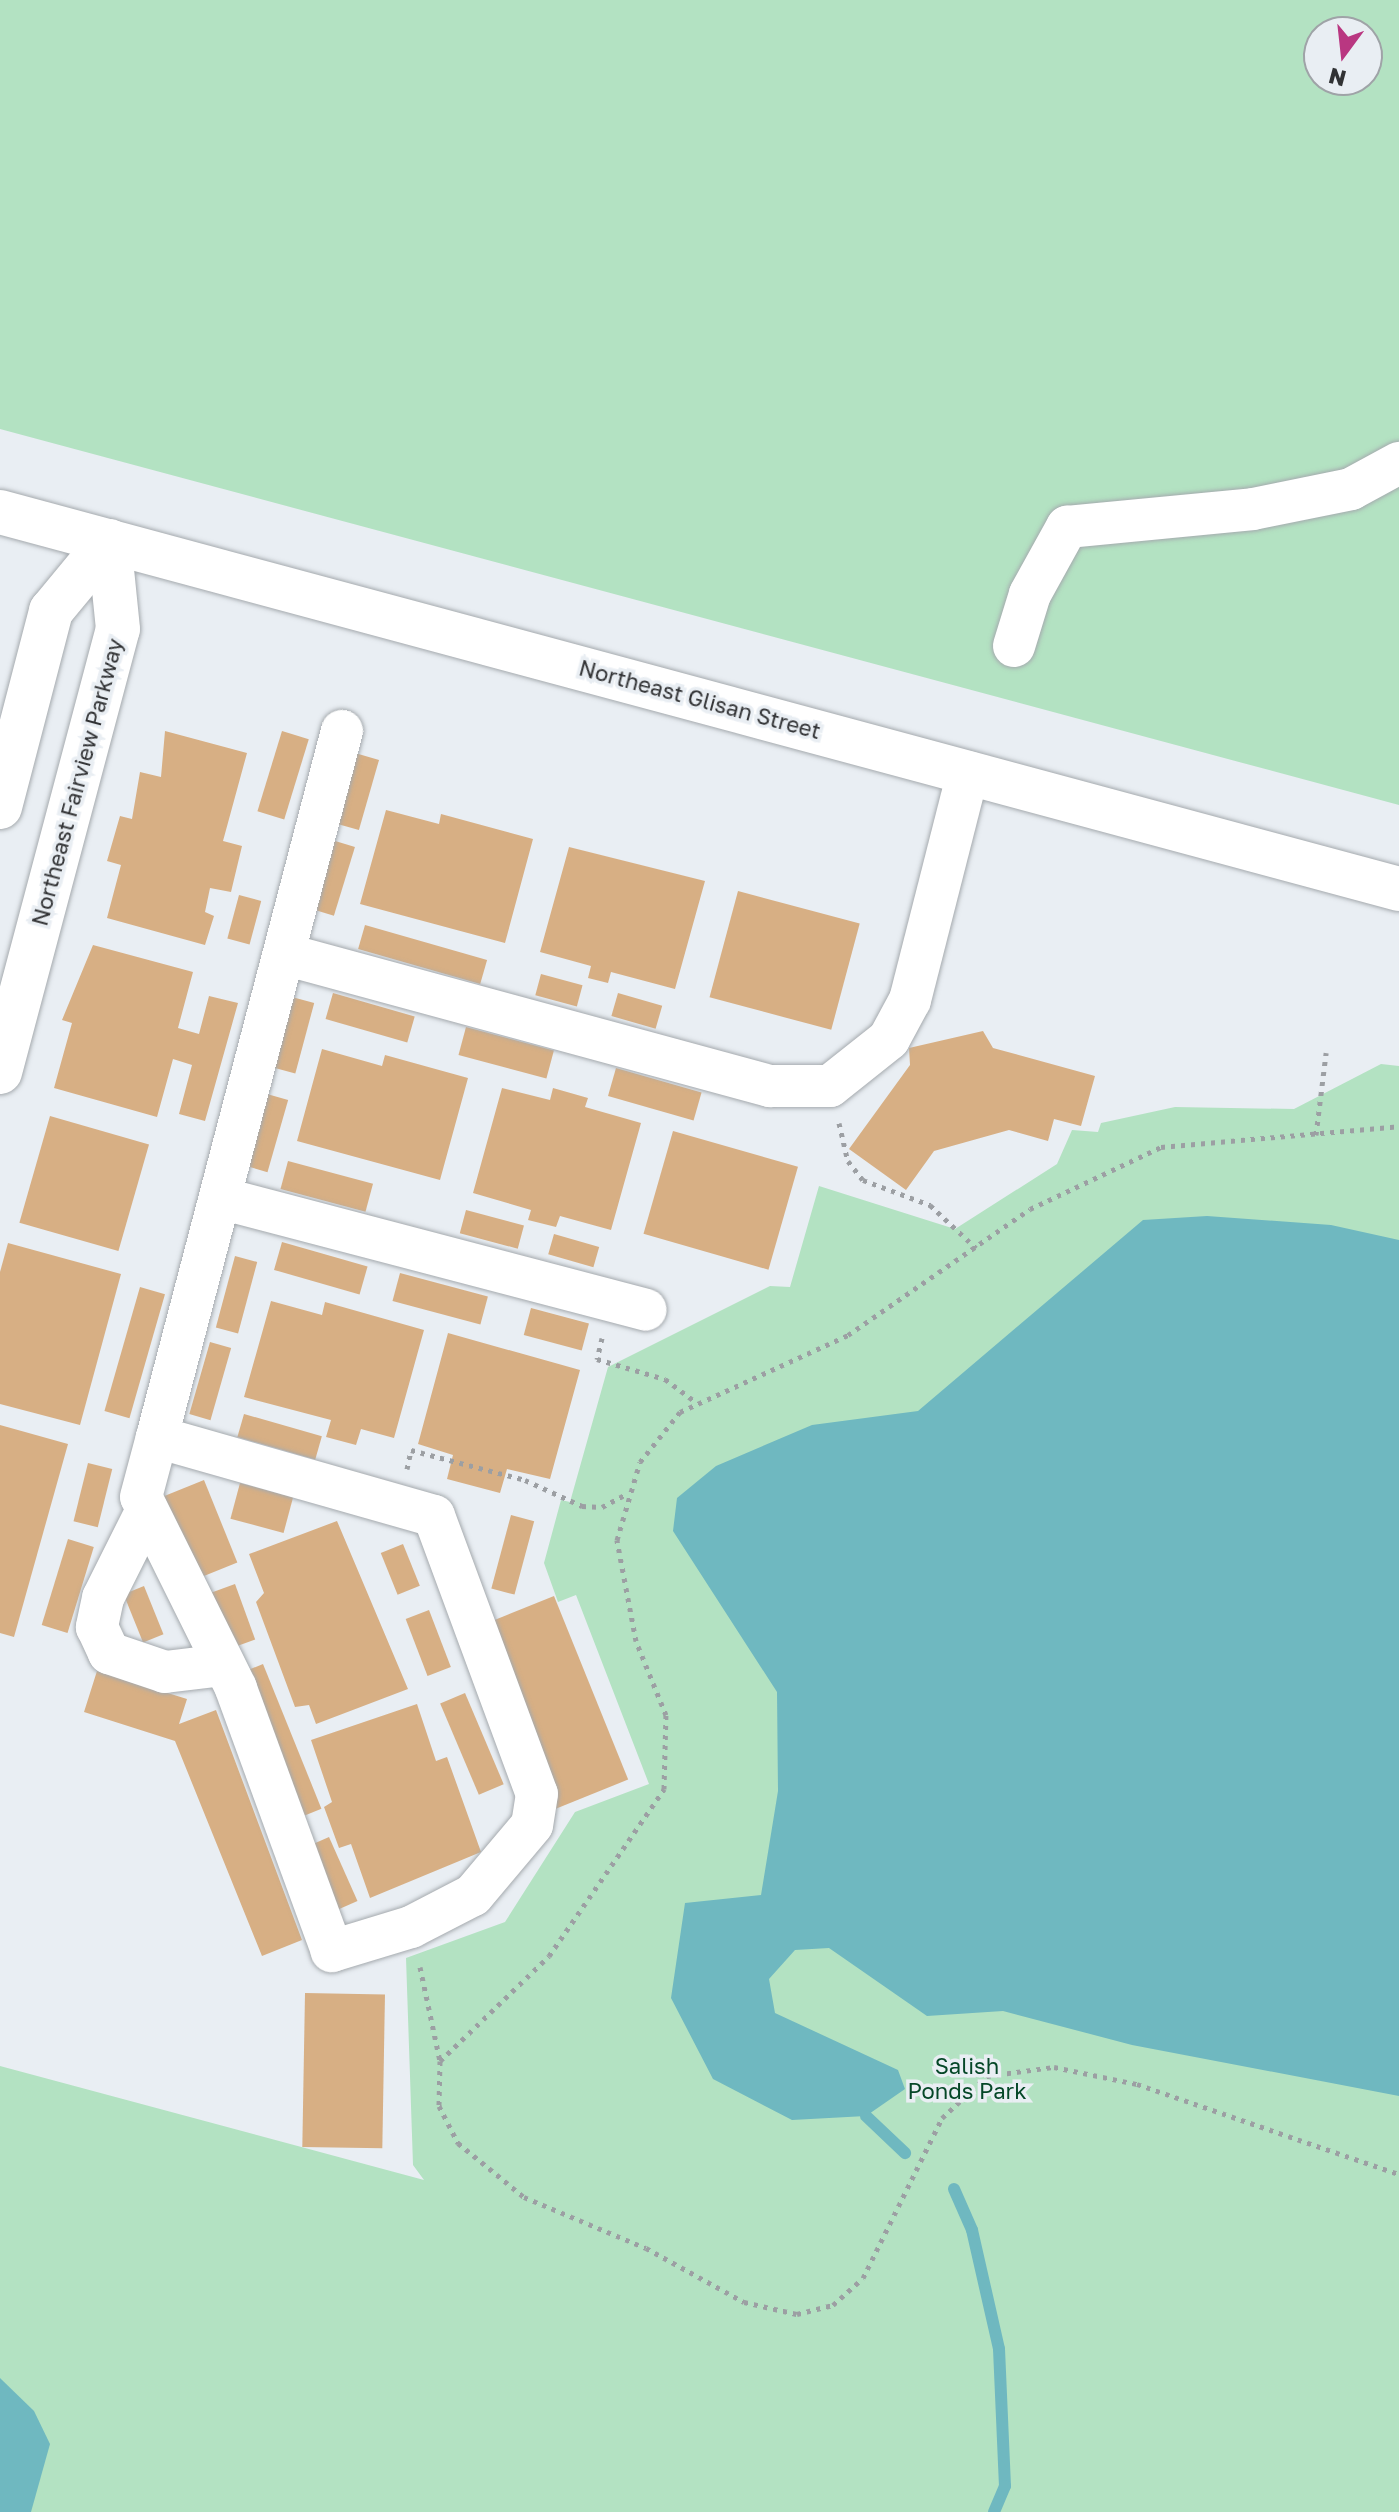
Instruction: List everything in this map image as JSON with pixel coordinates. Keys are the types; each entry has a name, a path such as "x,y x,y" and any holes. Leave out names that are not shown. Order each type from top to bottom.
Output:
{"main road":[{"name":"Northeast Glisan Street","path":"0,512 1399,889"},
{"path":"0,807 51,611 109,541"},
{"name":"Northeast Fairview Parkway","path":"0,1072 118,629 109,541"},
{"path":"0,671 19,736"}],"lane":[{"path":"1014,646 1030,594 1067,527 1253,509 1351,489 1399,463"},
{"path":"157,1437 434,1516 537,1794 532,1825 502,1865 473,1895 411,1927 332,1951 224,1665 141,1497 342,731"},
{"path":"284,954 770,1086 830,1086 889,1039 910,1000 968,772"},
{"path":"220,1198 629,1305"},
{"path":"147,1510 103,1598 97,1627 109,1653 165,1672 224,1665"}],"path":[{"path":"1316,1135 1326,1053"},
{"path":"830,1086 848,1161 863,1180 930,1205 976,1248"},
{"path":"440,2061 549,1956 664,1789 666,1715 636,1641 617,1540 626,1495 640,1462 695,1402 848,1335 1076,1184 1161,1147 1399,1126"},
{"path":"629,1305 597,1359 665,1379 695,1402"},
{"path":"398,1506 411,1450 525,1480 582,1506 602,1507 626,1495"},
{"path":"411,1927 440,2061 439,2106 458,2143 524,2197 646,2248 744,2302 797,2314 833,2305 863,2278 942,2118 987,2076 1054,2067 1137,2084 1399,2174"}],"green space":[{"path":"0,0 1399,0 1399,805 0,429"},
{"name":"Salish Ponds Park","path":"1381,1064 1399,1066 1399,2512 0,2512 0,2066 424,2180 413,2165 406,1958 505,1922 575,1812 649,1784 576,1595 558,1602 544,1563 561,1500 570,1502 608,1367 770,1286 790,1287 819,1186 955,1229 1057,1164 1072,1130 1098,1132 1101,1123 1175,1107 1294,1109"}],"water":[{"path":"1207,1216 1331,1225 1399,1240 1399,2096 1132,2045 1003,2011 927,2016 829,1948 795,1950 769,1979 775,2013 898,2070 905,2089 866,2116 792,2120 713,2079 671,1998 685,1903 761,1895 778,1791 777,1692 673,1531 677,1498 716,1466 812,1425 918,1411 1143,1220"},
{"path":"0,2378 34,2411 50,2444 31,2512 0,2512"}],"building":[{"path":"165,731 247,753 223,841 242,846 231,892 210,888 205,912 214,916 205,945 107,918 121,865 107,861 120,816 132,819 140,772 161,777"},
{"path":"282,731 309,739 284,820 257,811"},
{"path":"355,753 379,760 359,830 335,823"},
{"path":"386,810 439,824 441,814 533,839 505,943 360,904"},
{"path":"332,840 355,847 334,916 311,909"},
{"path":"569,847 705,881 675,989 611,972 608,983 588,978 591,966 540,952"},
{"path":"738,891 860,924 831,1030 710,997"},
{"path":"239,895 261,901 250,944 227,938"},
{"path":"365,925 487,960 480,984 358,949"},
{"path":"93,945 193,972 178,1028 199,1034 209,996 238,1003 205,1121 179,1114 192,1065 173,1059 157,1117 54,1088 72,1023 62,1020"},
{"path":"541,974 583,985 577,1006 535,995"},
{"path":"333,993 415,1016 407,1042 326,1019"},
{"path":"618,993 662,1006 656,1029 611,1016"},
{"path":"292,997 314,1003 295,1073 273,1068"},
{"path":"466,1027 554,1051 546,1079 458,1055"},
{"path":"983,1031 993,1048 1095,1076 1081,1126 1054,1119 1048,1141 1009,1130 934,1151 906,1190 849,1149 910,1065 909,1048"},
{"path":"322,1049 382,1066 385,1055 468,1078 440,1180 297,1141"},
{"path":"616,1068 702,1093 694,1120 608,1096"},
{"path":"502,1088 550,1100 553,1088 588,1098 585,1107 641,1123 611,1230 560,1216 556,1227 528,1220 531,1210 473,1193"},
{"path":"267,1094 288,1100 267,1172 246,1166"},
{"path":"50,1116 149,1144 118,1251 19,1223"},
{"path":"673,1131 798,1167 768,1270 644,1234"},
{"path":"288,1161 373,1184 365,1212 280,1189"},
{"path":"466,1210 524,1226 518,1249 460,1233"},
{"path":"554,1234 599,1247 593,1267 548,1254"},
{"path":"282,1242 368,1267 360,1294 274,1270"},
{"path":"8,1243 121,1274 80,1425 0,1404 0,1272"},
{"path":"235,1256 257,1262 238,1333 216,1327"},
{"path":"400,1273 488,1297 480,1325 392,1301"},
{"path":"140,1287 165,1294 129,1418 104,1411"},
{"path":"271,1301 322,1315 325,1302 424,1330 394,1438 361,1429 356,1445 326,1437 331,1420 244,1397"},
{"path":"531,1308 589,1324 582,1351 524,1335"},
{"path":"448,1333 580,1370 550,1479 507,1469 500,1493 447,1479 453,1455 418,1444"},
{"path":"210,1342 231,1348 210,1420 189,1414"},
{"path":"244,1414 322,1436 315,1459 237,1437"},
{"path":"0,1425 68,1444 14,1637 0,1633"},
{"path":"88,1463 112,1469 98,1527 73,1521"},
{"path":"204,1480 237,1563 195,1580 161,1497"},
{"path":"240,1483 293,1497 284,1533 230,1519"},
{"path":"511,1515 534,1521 515,1595 491,1588"},
{"path":"337,1521 408,1689 316,1724 309,1705 295,1707 256,1602 264,1593 249,1554"},
{"path":"68,1539 94,1547 68,1633 42,1625"},
{"path":"403,1544 420,1586 398,1595 381,1553"},
{"path":"235,1584 255,1639 230,1649 210,1593"},
{"path":"144,1586 163,1634 143,1642 124,1594"},
{"path":"554,1596 628,1780 554,1810 480,1626"},
{"path":"429,1610 451,1667 428,1676 406,1619"},
{"path":"263,1664 321,1809 299,1818 241,1673"},
{"path":"97,1671 187,1699 179,1724 216,1710 302,1940 262,1956 175,1741 84,1712"},
{"path":"465,1693 504,1784 479,1795 440,1704"},
{"path":"417,1704 436,1761 447,1757 481,1852 370,1898 351,1844 339,1848 324,1807 332,1802 311,1740"},
{"path":"329,1837 357,1901 336,1910 308,1846"},
{"path":"305,1993 385,1994 382,2148 302,2147"}],"waterway":[{"path":"866,2116 905,2153"},
{"path":"954,2189 972,2230 999,2349 1005,2486 994,2512"}]}
